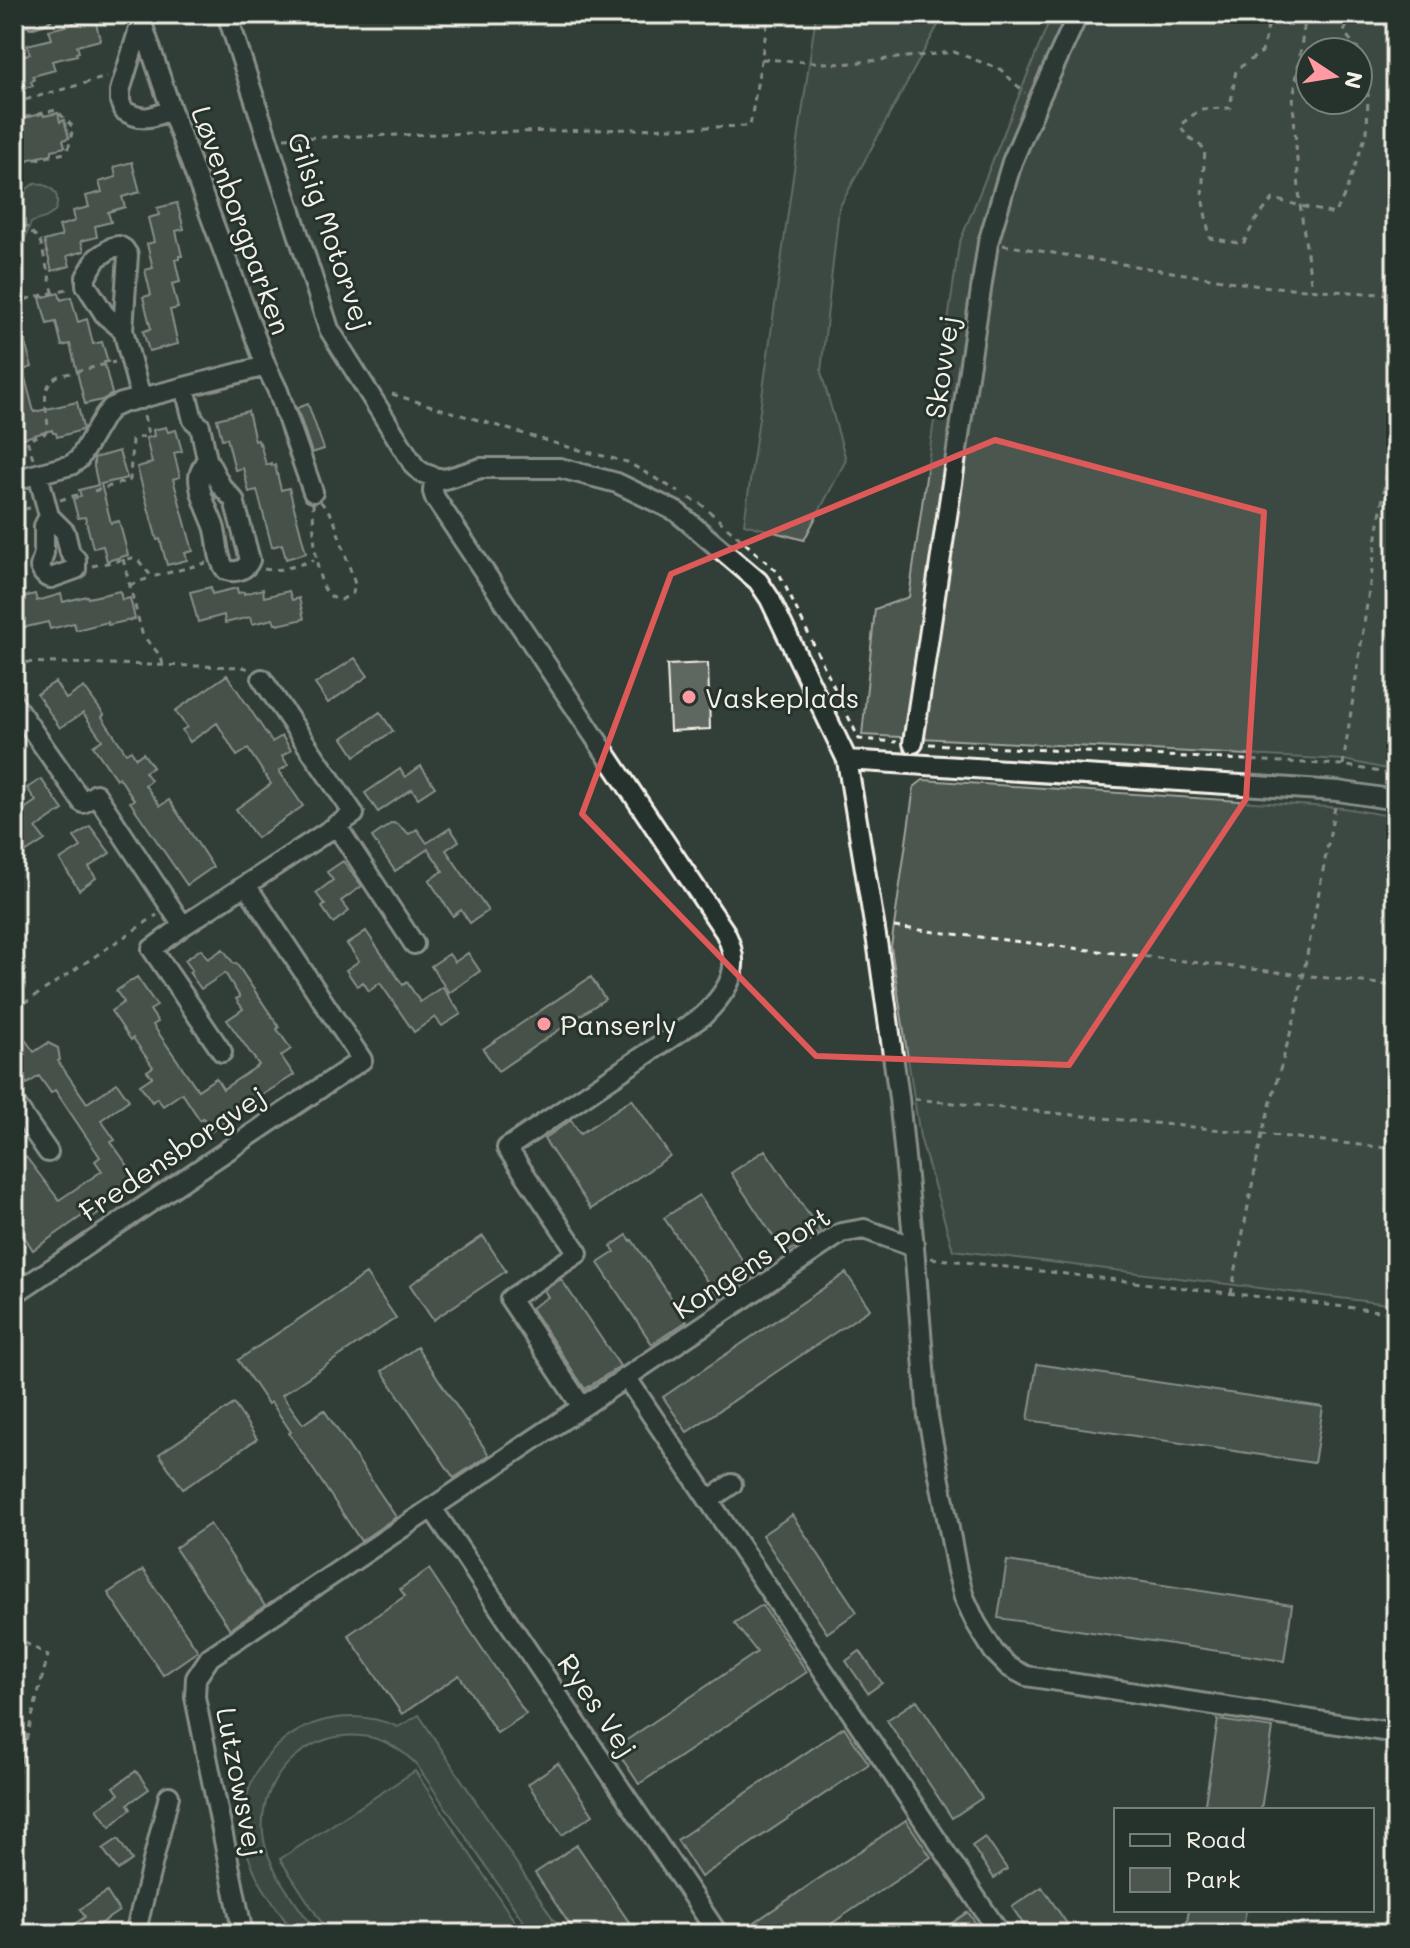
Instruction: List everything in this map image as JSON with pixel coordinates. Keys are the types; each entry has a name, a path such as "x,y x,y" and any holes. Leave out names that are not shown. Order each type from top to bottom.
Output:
{"street":[{"path":"25,14 32,17 42,14"},
{"name":"Gilsig Motorvej","path":"227,14 329,329 407,456 415,467 434,477"},
{"name":"Skovvej","path":"913,743 988,243 1012,162 1078,14"},
{"path":"140,18 120,91 123,110 140,119 171,109"},
{"name":"Løvenborgparken","path":"14,480 71,465 79,459 105,415 122,403 266,366 140,18"},
{"path":"123,330 105,315 86,285 86,277 97,258 119,246 128,255 123,330 141,399"},
{"path":"266,366 278,391 313,492"},
{"path":"185,388 193,420 200,426 207,459 221,486 234,500 249,554 248,565 241,570 226,570 220,560 199,478 207,459"},
{"path":"582,1407 510,1299 578,1253 507,1148 703,1016 719,1000 730,982 734,964 733,948 435,498 434,477 445,479 481,468 560,468 617,483 677,512 758,581 770,599 847,760 899,1098 928,1417 964,1597 994,1652 1009,1667 1026,1676 1396,1733"},
{"path":"38,474 49,516 65,532 70,553 76,559 73,572 51,578 40,567 44,553 43,533 49,516"},
{"path":"222,1052 152,949 354,814 262,679"},
{"path":"14,704 83,803 96,794 183,926"},
{"path":"847,760 1338,791 1396,800"},
{"path":"336,825 414,944"},
{"name":"Fredensborgvej","path":"14,1294 362,1060 246,885"},
{"path":"14,1103 48,1152"},
{"name":"Kongens Port","path":"432,1508 841,1233 864,1229 914,1247"},
{"path":"626,1377 1000,1934"},
{"path":"709,1500 732,1484"},
{"name":"Lutzowsvej","path":"243,1934 194,1688 196,1678 210,1657 432,1508"},
{"name":"Ryes Vej","path":"432,1508 718,1934"},
{"path":"135,1934 169,1796"}],"path":[{"path":"268,138 750,126 769,14"},
{"path":"1271,14 1262,52 1236,70 1230,108 1201,109 1180,125 1186,135 1205,149 1202,197 1210,238 1243,244 1255,221 1273,199 1334,214 1345,194 1367,132 1368,95 1360,52 1344,32 1351,14"},
{"path":"1306,14 1293,101 1300,204 1312,289"},
{"path":"762,59 842,64 954,52 1000,69 1036,104"},
{"path":"14,103 109,77 123,81"},
{"path":"14,120 56,110 73,127 65,153 14,164"},
{"path":"14,216 39,239 53,292"},
{"path":"988,243 1260,286 1396,295"},
{"path":"14,320 21,304 27,299 86,285"},
{"path":"38,474 27,440 48,430 45,395 51,380 130,359"},
{"path":"365,386 627,462 702,505 779,573 859,739 1343,765 1396,775"},
{"path":"94,491 130,480 132,440 148,435 141,399"},
{"path":"1343,765 1388,463 1396,441"},
{"path":"313,492 333,517 355,584 353,593 341,600 329,595 325,589 315,560 313,492"},
{"path":"76,569 132,558 138,560 152,577"},
{"path":"123,559 142,633 159,653 163,665"},
{"path":"129,585 220,560"},
{"path":"248,565 269,570 315,560"},
{"path":"14,662 243,667 252,670 259,681 262,679"},
{"path":"1231,1294 1262,1134 1296,1013 1338,791"},
{"path":"14,1010 170,906"},
{"path":"882,925 1396,986"},
{"path":"899,1098 1396,1149"},
{"path":"914,1247 926,1257 1396,1313"},
{"path":"14,1637 48,1655 16,1767 14,1787"}],"highlighted area":[{"path":"995,440 1264,512 1246,799 1069,1065 816,1056 582,814 671,574"}],"green space":[{"path":"816,14 944,14 839,208 821,372 846,460 804,540 744,524"},
{"path":"1052,14 1396,14 1396,771 1344,760 862,735 875,609 909,597 959,244"},
{"path":"36,183 54,192 57,206 48,217 31,223 24,241 22,269 14,277 14,227 24,210 24,194"},
{"path":"923,780 1344,808 1396,817 1396,1305 953,1250 920,1137 891,947 914,787"},
{"path":"419,1715 563,1934 532,1934 416,1764 395,1747 369,1737 327,1739 292,1759 279,1774 269,1792 264,1812 265,1846 276,1873 318,1934 295,1934 271,1900 256,1875 244,1836 245,1805 254,1778 269,1755 289,1736 314,1724 341,1718 369,1718 398,1727"},
{"path":"415,1771 523,1934 329,1934 280,1859"}],"building":[{"path":"71,14 94,14 100,40 77,46 77,55 52,61 55,70 33,76 33,86 14,90 14,58 30,54 27,45 52,39 49,30 74,24"},
{"path":"43,113 44,116 58,113 60,122 64,120 69,138 63,140 65,147 52,150 52,154 14,160 14,121"},
{"path":"132,162 140,192 122,197 125,207 108,212 111,222 95,226 97,237 81,241 84,251 67,256 70,266 52,271 44,241 62,236 59,226 75,221 73,211 89,207 86,196 102,192 99,182 116,177 114,167"},
{"path":"177,203 184,229 176,231 182,256 175,260 180,282 172,284 178,308 170,310 178,344 149,351 143,331 151,329 143,297 151,295 145,270 153,268 147,244 154,242 148,218 159,215 157,208"},
{"path":"59,293 61,300 71,297 78,322 87,319 93,344 102,342 112,394 102,400 85,404 70,344 62,346 56,322 47,324 40,298"},
{"path":"18,316 32,367 23,370 34,412 77,402 82,430 57,437 52,430 14,441 14,317"},
{"path":"308,404 324,449 312,453 297,408"},
{"path":"248,411 255,441 260,443 266,465 275,465 281,490 289,488 306,553 286,559 282,544 272,547 257,490 249,492 243,468 235,470 227,438 222,439 217,419"},
{"path":"166,427 168,432 176,430 182,451 174,453 180,477 173,479 193,551 185,553 187,560 167,565 137,467 152,463 146,438 154,436 153,430"},
{"path":"119,451 127,478 101,484 111,523 119,521 128,555 107,561 103,546 93,548 85,517 78,518 73,499 81,496 79,490 98,485 94,458"},
{"path":"211,587 212,594 237,588 238,593 244,594 263,589 264,597 289,591 292,600 299,598 304,619 278,625 273,619 252,624 250,617 225,623 224,615 198,622 190,592"},
{"path":"120,591 122,600 130,598 135,619 76,630 74,623 50,629 48,622 22,628 15,599 35,594 37,601 61,594 63,602"},
{"path":"355,658 368,676 328,703 315,684"},
{"name":"Vaskeplads","path":"708,663 710,729 670,731 667,665"},
{"path":"227,675 272,742 282,736 291,750 282,756 288,765 279,771 303,806 257,838 236,809 271,784 248,749 237,756 217,723 190,742 182,730 187,727 175,711"},
{"path":"55,682 66,699 84,687 126,753 131,750 136,758 143,753 153,767 145,772 151,780 145,785 160,806 169,800 213,867 187,885 130,802 134,800 119,777 116,779 93,746 102,740 83,713 60,728 37,694"},
{"path":"380,712 393,731 355,756 343,738"},
{"path":"421,766 435,787 418,798 412,789 378,812 365,793 400,769 405,777"},
{"path":"41,779 63,810 36,828 45,840 14,860 14,816 36,801 27,788"},
{"path":"392,823 409,834 417,829 427,843 450,828 459,841 446,850 488,911 470,923 461,910 453,916 429,880 443,871 428,849 395,871 372,837"},
{"path":"90,826 110,853 89,867 96,878 79,890 60,860 81,847 74,837"},
{"path":"343,861 362,886 341,901 349,911 333,923 316,893 333,880 327,872"},
{"path":"366,931 403,985 407,982 420,1002 442,987 461,1014 442,1026 435,1017 414,1032 380,983 369,991 363,982 357,986 346,970 359,961 347,944"},
{"path":"201,949 208,959 223,949 236,963 291,1049 281,1056 294,1075 212,1131 203,1118 200,1120 182,1093 163,1106 157,1098 152,1102 140,1085 152,1077 147,1071 153,1067 111,1011 124,1002 116,991 137,977 157,1006 150,1010 158,1022 153,1025 198,1090 216,1078 223,1089 259,1065 227,1020 243,1009 236,999 240,997 225,973 201,989 189,972 192,970 185,960"},
{"path":"468,953 480,971 449,993 431,966 449,954 455,962"},
{"name":"Panserly","path":"591,977 605,999 498,1071 483,1049"},
{"path":"14,1024 34,1052 48,1043 58,1048 58,1061 87,1103 117,1083 129,1100 101,1120 115,1140 111,1142 136,1177 96,1205 101,1212 90,1220 82,1216 33,1250 14,1221 14,1165 26,1157 59,1200 102,1171 95,1161 100,1157 55,1090 51,1093 39,1076 27,1084 14,1064"},
{"path":"632,1099 670,1156 591,1209 544,1139 571,1120 580,1134"},
{"path":"765,1150 820,1231 785,1254 731,1173"},
{"path":"699,1195 753,1276 719,1299 664,1218"},
{"path":"627,1235 687,1321 652,1344 598,1263 615,1252 611,1246"},
{"path":"483,1236 506,1271 433,1320 410,1285"},
{"path":"846,1273 870,1309 687,1432 663,1397"},
{"path":"366,1274 396,1318 282,1395 303,1424 324,1410 396,1517 361,1541 271,1402 268,1404 238,1360"},
{"path":"561,1279 620,1366 585,1389 531,1308 548,1297 544,1290"},
{"path":"417,1347 489,1455 454,1478 382,1371"},
{"path":"1037,1364 1323,1407 1314,1463 1028,1420"},
{"path":"234,1404 257,1439 183,1489 159,1454"},
{"path":"792,1515 857,1612 827,1633 762,1535"},
{"path":"210,1524 265,1606 230,1629 175,1548"},
{"path":"1007,1561 1292,1605 1284,1661 998,1618"},
{"path":"429,1569 526,1714 497,1733 459,1675 402,1714 348,1635 405,1596 400,1589"},
{"path":"143,1570 198,1651 163,1675 108,1593"},
{"path":"762,1605 807,1672 639,1784 615,1748 757,1652 734,1623"},
{"path":"860,1651 882,1683 868,1693 846,1661"},
{"path":"917,1700 982,1798 952,1818 887,1720"},
{"path":"1218,1720 1273,1728 1261,1808 1204,1808"},
{"path":"844,1727 869,1764 701,1877 677,1840"},
{"path":"558,1763 593,1815 562,1835 528,1784"},
{"path":"136,1771 149,1789 128,1804 131,1809 110,1827 97,1809 119,1794 114,1787"},
{"path":"906,1820 931,1857 816,1934 737,1934"},
{"path":"985,1837 1007,1869 994,1878 972,1846"},
{"path":"118,1839 132,1860 118,1870 103,1849"},
{"path":"577,1845 637,1934 576,1934 535,1873"},
{"path":"1042,1887 1074,1934 1030,1934 1012,1907"},
{"path":"107,1892 119,1911 94,1928 98,1934 59,1934 85,1917 80,1909"},
{"path":"968,1912 983,1934 936,1934"},
{"path":"1189,1912 1246,1912 1242,1934 1185,1934"}],"place":[{"name":"Vaskeplads","path":"689,697"},
{"name":"Panserly","path":"544,1024"}]}
